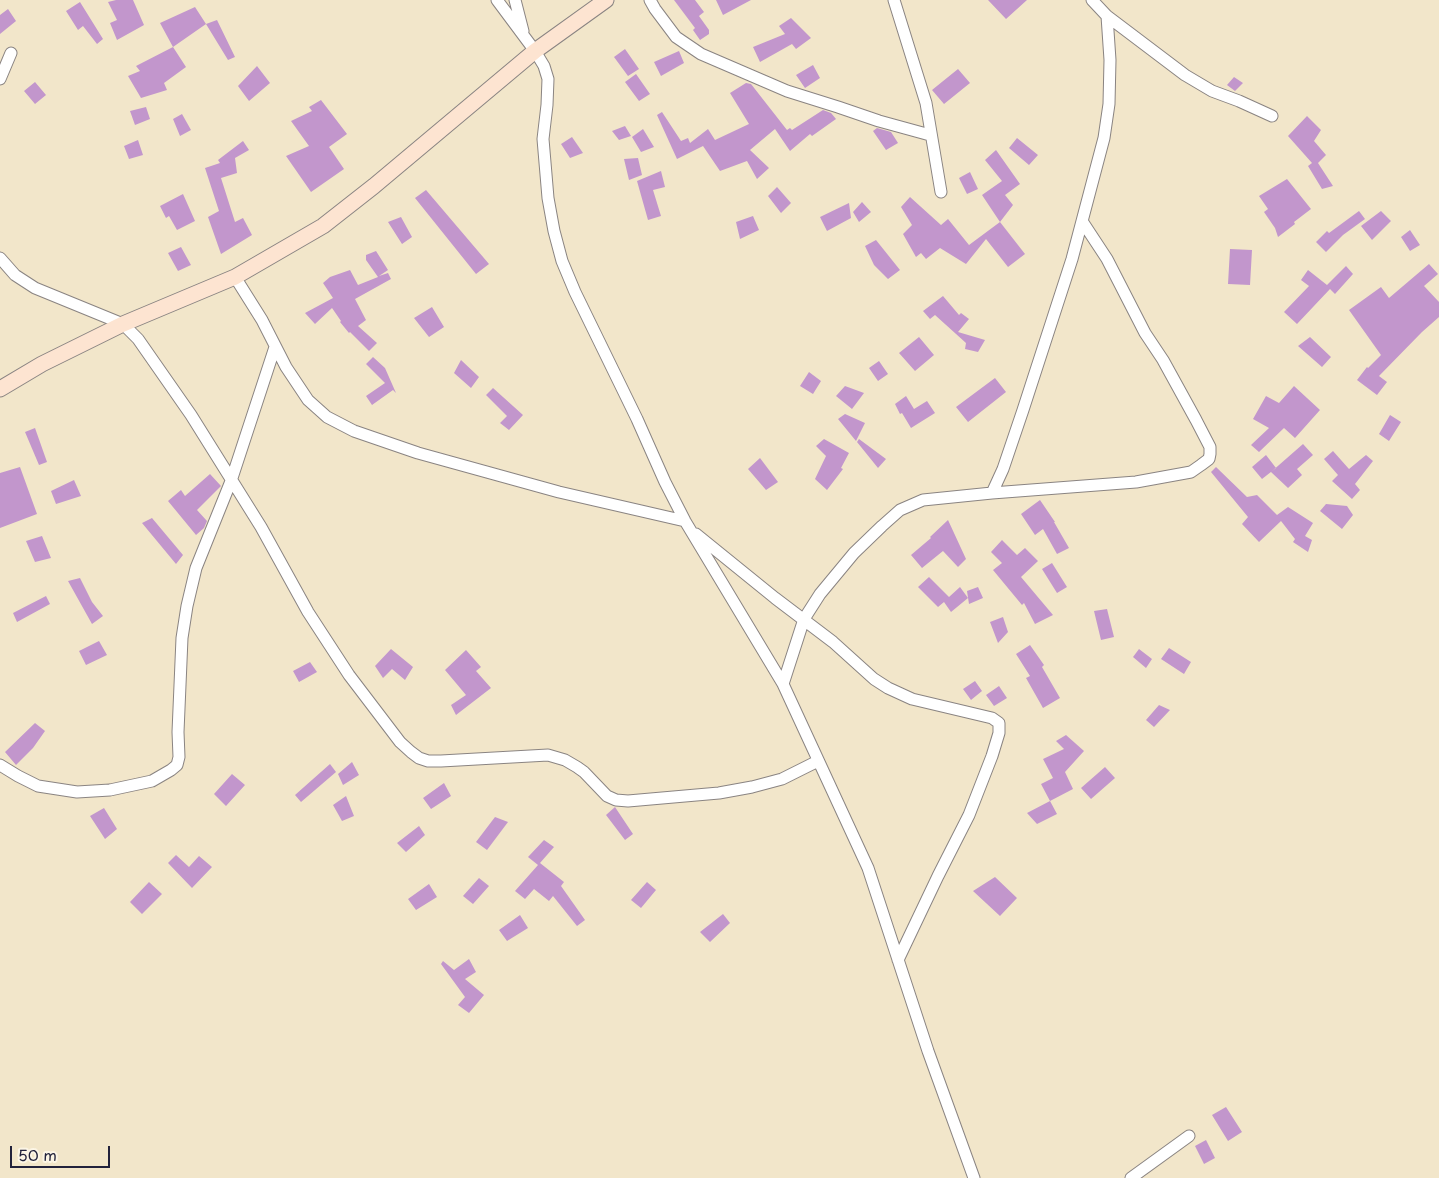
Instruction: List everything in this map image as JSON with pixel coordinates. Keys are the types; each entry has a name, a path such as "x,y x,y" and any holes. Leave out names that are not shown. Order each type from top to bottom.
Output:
{"main road":[{"path":"0,388 42,364 123,324 235,277 323,226 374,186 535,51 606,0"}],"street":[{"path":"497,0 535,51 544,66 548,79 548,105 543,139 548,198 562,261 665,482 688,526 782,684 868,868 928,1051 974,1178"},
{"path":"515,0 524,35"},
{"path":"650,0 676,37 701,54 787,91 879,121 930,135"},
{"path":"894,0 926,103 941,192"},
{"path":"1092,0 1107,16 1185,75 1212,91 1272,116"},
{"path":"992,493 1003,469 1026,402 1072,259 1104,138 1110,104 1107,16"},
{"path":"0,79 11,53"},
{"path":"782,684 804,619 820,594 854,554 900,510 923,500 1136,482 1191,472 1209,459 1210,447 1196,420 1146,333 1107,259 1082,221"},
{"path":"0,258 15,275 35,288 123,324 146,349 191,415 261,527 308,612 349,675 400,742 419,758 428,761 450,761 548,755 577,766 607,796 616,800 628,801 719,793 752,787 782,779 818,761"},
{"path":"235,277 262,320 286,367 308,400 327,417 354,431 418,453 688,526 775,598 833,642 874,679 888,688 912,699 992,718 999,723 999,733 992,756 969,815 898,960"},
{"path":"0,765 38,786 77,792 110,790 152,781 177,765 179,757 178,732 182,638 187,606 196,568 231,481 275,347"},
{"path":"1131,1178 1189,1136"}],"building":[{"path":"133,0 144,25 117,40 110,23 117,20 108,2"},
{"path":"674,0 695,0 704,12 699,16 709,30 709,34 700,40 693,30 695,28"},
{"path":"716,0 751,0 723,15"},
{"path":"988,0 1027,0 1006,19"},
{"path":"80,2 103,39 97,44 83,26 78,30 66,11"},
{"path":"195,7 206,24 173,47 160,23"},
{"path":"8,9 16,21 0,34 0,15"},
{"path":"791,18 811,38 796,49 792,44 760,62 753,47 785,34 779,26"},
{"path":"217,20 235,57 228,60 206,24"},
{"path":"173,47 186,67 164,83 167,90 141,98 128,76 140,71 136,66"},
{"path":"625,49 639,69 628,76 614,57"},
{"path":"679,51 684,63 661,76 654,62"},
{"path":"813,65 820,78 805,88 796,75"},
{"path":"257,66 270,83 249,101 238,86"},
{"path":"958,69 970,83 944,104 932,90"},
{"path":"636,74 650,94 639,101 625,82"},
{"path":"1234,77 1243,83 1235,91 1227,85"},
{"path":"35,82 46,95 35,104 24,91"},
{"path":"746,83 751,84 787,130 790,128 792,130 823,110 831,113 836,119 812,136 810,134 790,151 775,129 750,150 769,168 757,179 747,161 720,171 703,146 677,159 657,115 662,112 681,141 688,138 690,143 708,129 715,140 749,124 730,93"},
{"path":"321,100 347,134 329,147 344,169 311,192 286,156 309,146 291,121 312,111 309,107"},
{"path":"146,107 150,119 135,125 130,111"},
{"path":"182,114 191,130 180,136 173,119"},
{"path":"1307,116 1321,130 1314,141 1326,155 1318,163 1333,186 1322,189 1308,166 1312,163 1288,136"},
{"path":"625,126 631,136 619,140 612,131"},
{"path":"877,128 891,132 898,143 886,150 873,131"},
{"path":"643,129 654,147 641,152 632,137"},
{"path":"572,137 583,153 570,158 561,144"},
{"path":"1017,138 1038,155 1029,165 1009,148"},
{"path":"138,140 143,155 129,159 124,146"},
{"path":"243,141 249,150 235,158 237,173 221,178 235,222 243,218 252,235 221,254 208,217 219,211 205,168 220,163 218,160"},
{"path":"996,150 1020,184 1005,195 1013,205 1000,222 982,195 1002,181 985,160"},
{"path":"638,158 642,175 629,180 624,159"},
{"path":"661,171 665,187 653,190 661,216 648,220 637,181"},
{"path":"970,172 978,189 967,194 959,178"},
{"path":"1287,179 1311,209 1278,237 1275,228 1264,212 1268,209 1259,196"},
{"path":"777,187 791,203 781,213 768,196"},
{"path":"426,190 489,264 476,274 415,198"},
{"path":"183,194 195,221 177,230 169,216 166,218 160,206"},
{"path":"910,197 941,225 948,219 969,245 1000,222 1025,254 1008,267 986,239 966,264 940,248 926,259 921,253 916,257 903,234 912,225 901,207"},
{"path":"862,202 871,212 859,222 853,212"},
{"path":"849,203 851,218 827,231 820,217"},
{"path":"1359,211 1365,219 1343,235 1326,252 1316,242 1327,231 1329,233"},
{"path":"1381,211 1391,221 1372,240 1361,226"},
{"path":"753,216 759,230 740,239 736,222"},
{"path":"401,217 412,237 402,244 388,222"},
{"path":"1410,230 1420,245 1410,251 1401,237"},
{"path":"876,240 900,270 888,279 874,265 865,246"},
{"path":"181,247 191,265 178,271 168,253"},
{"path":"1230,249 1252,250 1250,285 1228,284"},
{"path":"376,251 388,270 379,276 388,273 391,279 355,299 366,320 358,326 377,343 369,351 349,333 332,308 315,324 305,313 333,298 323,283 330,277 350,270 358,285 378,277 366,260 366,255"},
{"path":"1429,264 1438,274 1424,286 1439,302 1439,317 1379,376 1387,382 1377,395 1357,380 1367,367 1381,355 1349,310 1381,287 1389,298"},
{"path":"1346,266 1353,274 1335,294 1330,289 1297,324 1284,312 1309,286 1301,280 1308,270 1327,285"},
{"path":"943,296 959,315 961,313 969,319 958,332 985,340 978,352 965,349 966,343 935,315 930,319 923,311"},
{"path":"432,307 444,327 429,337 414,318"},
{"path":"919,337 934,355 915,371 899,353"},
{"path":"1310,337 1331,357 1322,367 1298,346"},
{"path":"373,357 385,368 396,393 393,390 372,405 366,396 385,383 366,364"},
{"path":"461,360 479,377 471,388 454,373"},
{"path":"879,361 888,374 878,381 869,368"},
{"path":"809,372 821,381 813,394 800,386"},
{"path":"995,378 1006,392 968,422 956,407"},
{"path":"845,386 864,393 852,409 836,396"},
{"path":"1294,386 1320,410 1295,438 1284,428 1259,452 1251,445 1269,428 1253,419 1266,396 1279,403"},
{"path":"493,388 523,415 509,430 500,423 507,416 486,395"},
{"path":"906,396 914,409 927,401 935,413 911,428 895,404"},
{"path":"845,414 865,423 856,441 838,419"},
{"path":"1390,415 1401,422 1389,441 1379,434"},
{"path":"35,428 47,462 39,465 25,432"},
{"path":"824,439 849,453 841,468 843,469 827,490 815,479 826,456 816,446"},
{"path":"859,439 886,459 878,468 857,442"},
{"path":"1303,444 1313,455 1297,469 1302,475 1288,488 1271,472"},
{"path":"1333,451 1349,469 1366,455 1373,461 1355,484 1360,490 1352,499 1332,481 1338,475 1324,459"},
{"path":"1266,455 1276,468 1262,479 1252,467"},
{"path":"760,458 778,482 766,490 748,469"},
{"path":"20,467 37,514 0,528 0,473"},
{"path":"1216,467 1247,497 1257,495 1277,515 1288,507 1313,523 1305,536 1312,540 1308,552 1293,542 1295,539 1281,521 1259,542 1242,524 1248,517 1211,472"},
{"path":"210,474 221,486 197,510 207,521 204,528 196,535 168,501 181,490 185,496"},
{"path":"74,480 81,496 56,504 51,491"},
{"path":"1040,500 1069,548 1057,554 1043,529 1035,535 1021,514"},
{"path":"1326,504 1347,506 1353,515 1342,529 1320,511"},
{"path":"152,518 183,555 176,564 142,523"},
{"path":"948,520 966,559 958,567 943,551 922,568 911,555"},
{"path":"42,536 51,558 35,562 26,541"},
{"path":"1002,540 1017,555 1025,548 1038,561 1021,577 1053,615 1035,624 1024,603 1022,605 993,570 1002,563 991,552"},
{"path":"1052,563 1067,587 1057,593 1042,569"},
{"path":"929,577 949,597 960,587 968,598 951,612 944,602 938,607 918,587"},
{"path":"80,578 92,602 103,616 92,624 68,581"},
{"path":"978,587 983,598 969,604 967,591"},
{"path":"46,596 50,604 17,622 13,613"},
{"path":"1107,609 1114,637 1101,640 1094,611"},
{"path":"1003,617 1008,632 998,643 990,622"},
{"path":"99,641 107,655 86,665 79,651"},
{"path":"1030,645 1044,665 1042,667 1060,698 1043,708 1026,678 1030,676 1016,654"},
{"path":"1169,648 1191,662 1184,674 1161,659"},
{"path":"391,649 413,667 405,680 392,669 383,678 375,666"},
{"path":"1139,649 1152,659 1146,668 1133,657"},
{"path":"466,650 481,667 476,671 491,688 456,715 451,705 466,695 445,670"},
{"path":"310,662 317,672 299,682 293,671"},
{"path":"975,681 982,691 971,700 963,689"},
{"path":"999,686 1007,698 994,706 986,695"},
{"path":"1159,705 1170,710 1154,727 1146,720"},
{"path":"35,723 45,731 33,748 16,765 5,752"},
{"path":"1066,735 1084,751 1065,772 1073,789 1050,801 1041,784 1053,778 1043,759 1064,749 1056,741"},
{"path":"352,762 359,775 343,785 338,774"},
{"path":"330,764 336,772 301,802 295,795"},
{"path":"1105,767 1115,778 1091,799 1081,788"},
{"path":"232,774 245,785 226,806 214,794"},
{"path":"444,783 451,796 431,809 423,798"},
{"path":"346,796 354,816 342,821 333,805"},
{"path":"1050,801 1057,814 1037,824 1027,813"},
{"path":"615,807 633,834 625,840 606,815"},
{"path":"104,808 117,829 105,839 90,816"},
{"path":"495,817 508,822 487,850 476,842"},
{"path":"419,826 425,835 406,852 397,843"},
{"path":"544,840 554,847 540,863 564,882 561,886 585,920 577,926 553,896 549,901 534,889 525,899 515,891 538,865 528,857"},
{"path":"176,855 189,867 199,856 212,867 192,888 168,863"},
{"path":"995,877 1017,898 1000,916 973,891"},
{"path":"479,878 489,886 473,904 463,896"},
{"path":"149,882 162,894 142,914 130,902"},
{"path":"647,882 656,890 641,908 631,900"},
{"path":"429,884 437,897 416,910 408,899"},
{"path":"723,914 730,923 710,942 700,932"},
{"path":"520,915 528,928 507,941 499,930"},
{"path":"469,959 476,972 465,979 484,995 469,1013 458,1005 465,997 441,964 443,961 454,970"},
{"path":"1226,1107 1242,1132 1228,1141 1212,1115"},
{"path":"1206,1140 1215,1158 1204,1164 1195,1146"}]}
